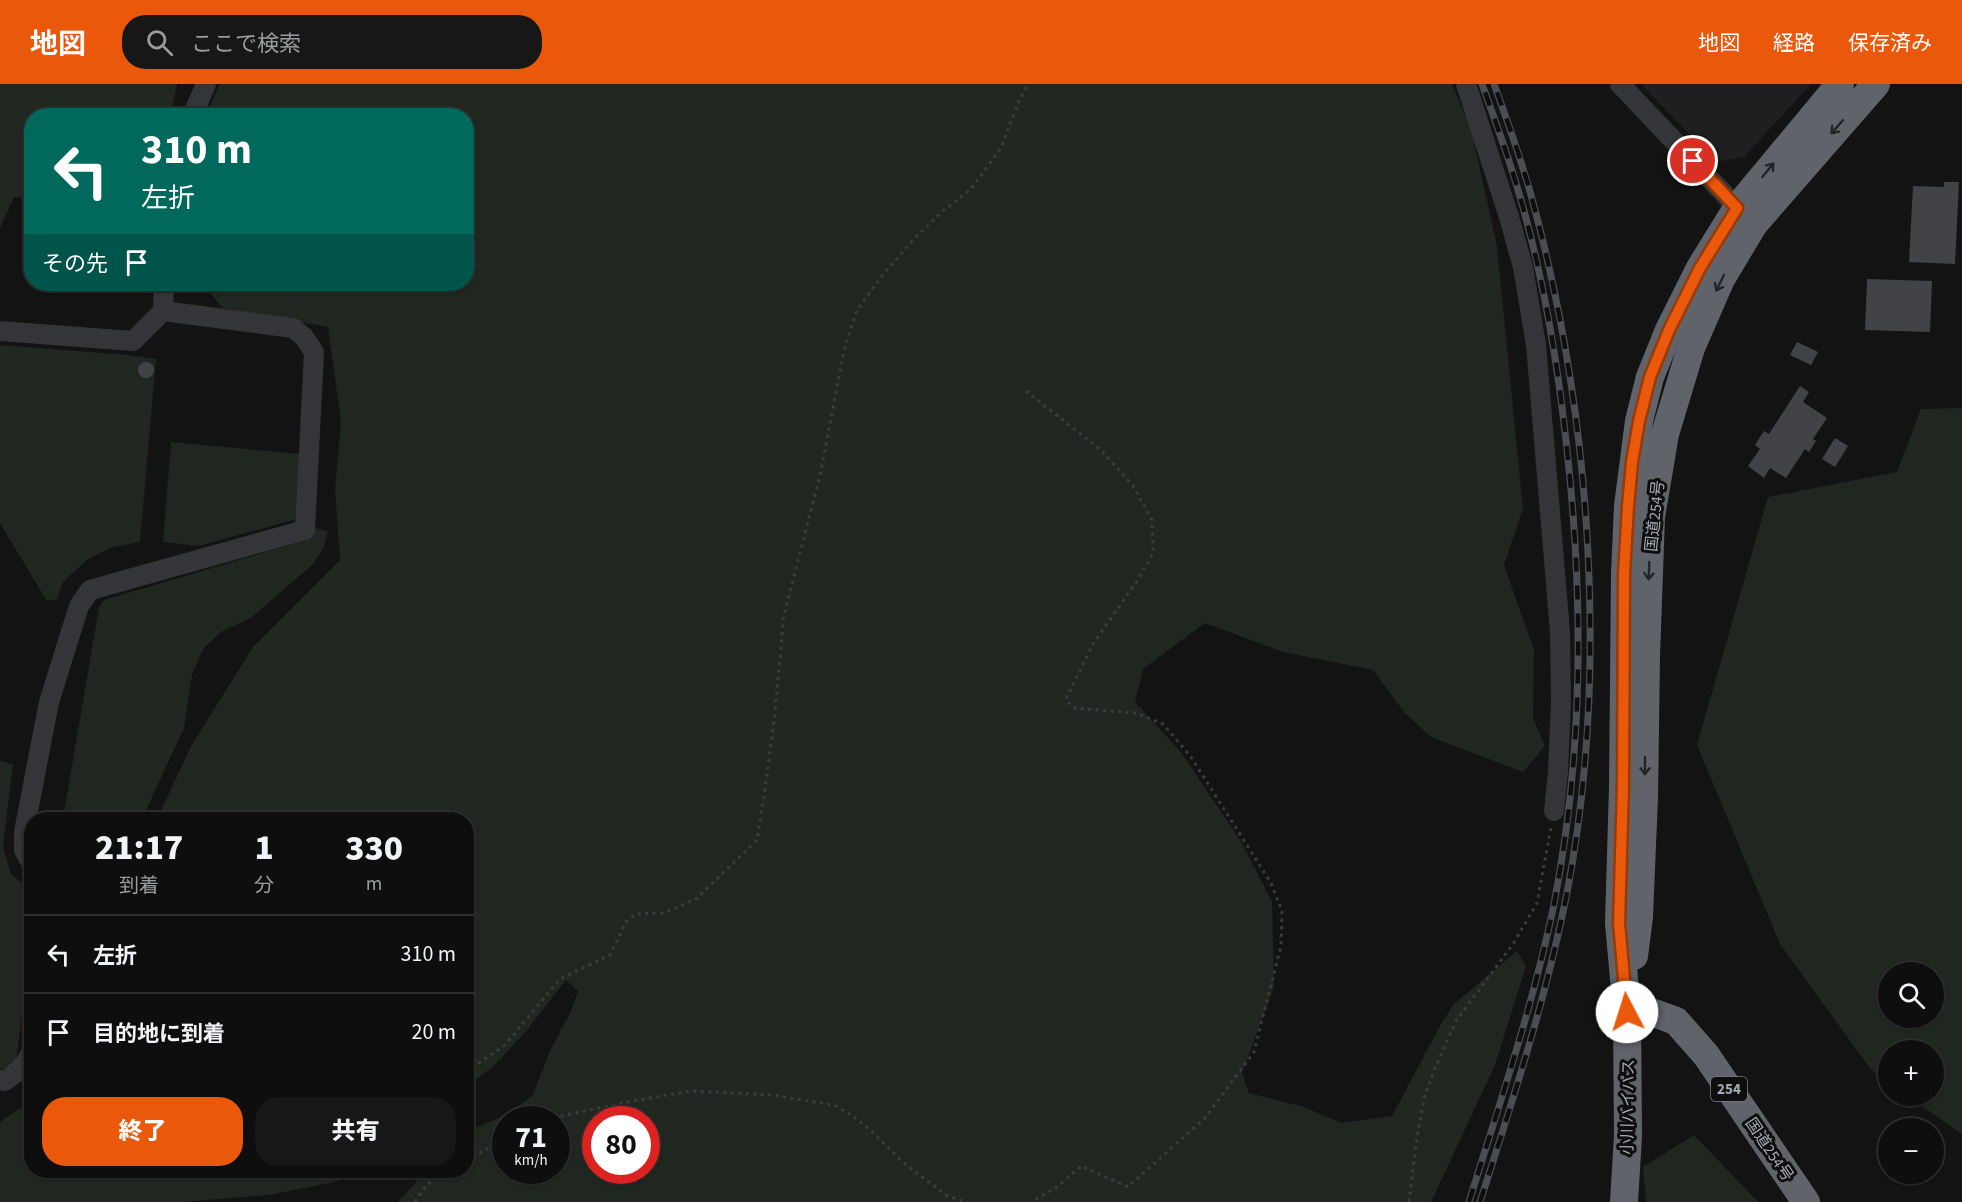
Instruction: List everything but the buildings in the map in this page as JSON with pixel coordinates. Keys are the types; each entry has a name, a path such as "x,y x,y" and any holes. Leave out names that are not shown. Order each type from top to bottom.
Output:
{"highway":[{"name":"国道254号","path":"1806,1202 1706,1055 1676,1021 1654,1013 1627,1012 1640,905 1651,517 1665,434 1691,348 1722,279 1745,216 1840,84"},
{"name":"国道254号","path":"1745,216 1876,84"},
{"name":"小川バイパス","path":"1624,1202 1628,1136 1627,1012"}],"street":[{"path":"196,108 206,84"},
{"path":"1466,84 1509,217 1522,267 1536,345 1560,632 1561,702 1554,811"},
{"path":"1620,84 1745,216"},
{"path":"0,331 133,341 163,311 164,291"},
{"path":"28,812 49,702 79,606 90,590 305,530 314,352 304,337 293,328 163,311"},
{"path":"24,832 24,850"},
{"path":"0,1080 5,1081 24,1066"}],"path":[{"path":"474,1067 506,1045 560,979 610,955 626,922 636,914 663,913 696,898 757,840 774,721 784,615 821,471 844,350 857,310 884,273 917,236 971,189 1001,148 1028,84"},
{"path":"1026,391 1101,450 1133,486 1152,520 1153,553 1137,581 1093,644 1066,699 1073,708 1136,713 1163,724 1191,757 1271,883 1282,911 1281,946 1254,1052 1205,1118 1128,1187 1081,1166 1057,1187 1031,1202"},
{"path":"1409,1202 1425,1095 1435,1068 1456,1021 1513,944 1537,903 1554,811"},
{"path":"570,1114 691,1091 772,1095 834,1105 854,1116 905,1164 946,1195 965,1202"},
{"path":"474,1156 492,1146"},
{"path":"415,1202 434,1178"}],"shaded area":[{"path":"0,84 177,84 172,108 24,108 24,198 14,197 0,228"},
{"path":"220,84 1452,84 1471,129 1497,246 1523,509 1504,565 1534,650 1533,718 1545,746 1523,772 1431,737 1404,712 1373,670 1283,652 1205,623 1143,669 1135,702 1181,752 1242,843 1272,902 1274,987 1242,1073 1249,1093 1304,1107 1341,1123 1392,1116 1454,1004 1517,951 1526,966 1495,1065 1431,1202 398,1202 420,1178 474,1178 474,1129 492,1121 492,1184 570,1184 570,1106 519,1106 533,1095 549,1053 571,1011 578,991 566,980 527,1030 495,1065 474,1081 474,812 160,812 191,746 253,647 340,560 335,490 341,421 328,327 223,308 208,291 474,291 474,108 209,108"},
{"path":"1641,84 1811,84 1744,157 1716,162"},
{"path":"0,345 156,359 140,542 113,547 88,559 63,582 57,599 47,601 0,523"},
{"path":"1962,408 1962,1134 1944,1121 1944,1118 1939,1118 1922,1106 1944,1106 1944,1040 1878,1040 1878,1076 1872,1071 1780,944 1697,745 1768,497 1897,472 1921,409"},
{"path":"171,442 301,454 297,519 198,546 163,542"},
{"path":"313,528 328,531 323,549 312,565 252,617 221,632 203,649 192,675 184,728 145,812 64,812 99,607 104,600 303,541"},
{"path":"0,761 13,764 3,847 11,874 24,885 24,1000 16,1061 7,1069 0,1069"},
{"path":"24,1106 24,1178 343,1178 339,1181 269,1195 183,1202 0,1202 0,1122"},
{"path":"1694,1135 1758,1202 1646,1202 1643,1167"}],"railway":[{"path":"1469,1202 1525,1020 1553,909 1570,800 1575,745 1578,635 1577,579 1569,469 1548,316 1523,208 1482,84"},
{"path":"1480,1202 1538,1014 1566,898 1579,815 1587,729 1590,641 1588,552 1581,464 1570,377 1535,210 1494,84"}],"route":[{"path":"1627,1012 1619,923 1623,787 1624,574 1632,462 1650,377 1669,330 1700,268 1737,208 1693,161"}]}
